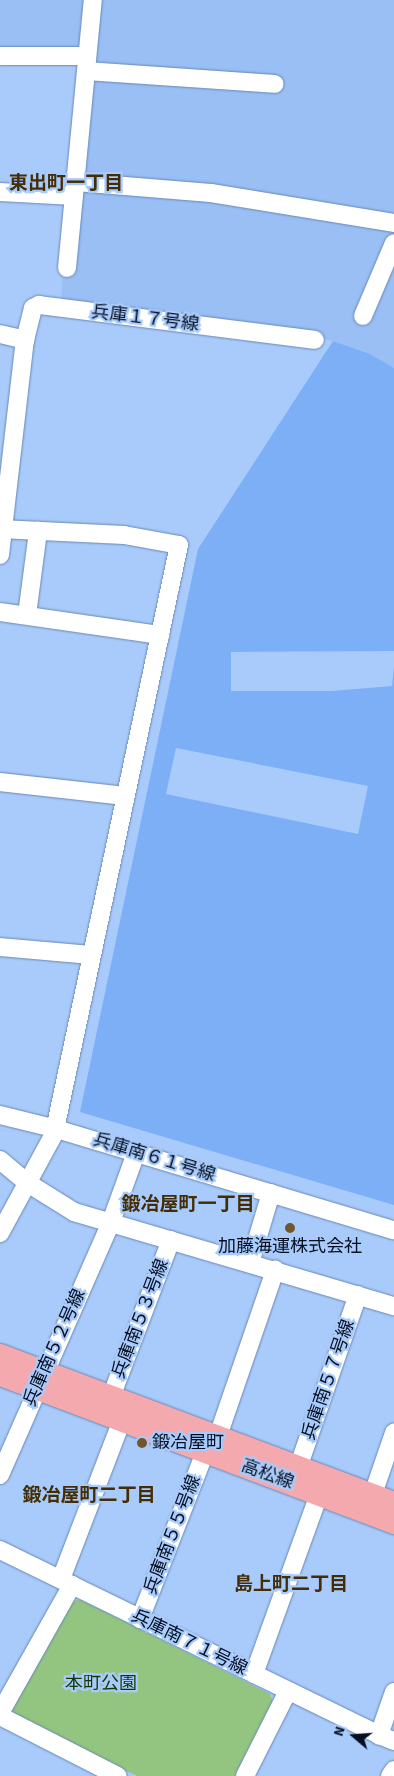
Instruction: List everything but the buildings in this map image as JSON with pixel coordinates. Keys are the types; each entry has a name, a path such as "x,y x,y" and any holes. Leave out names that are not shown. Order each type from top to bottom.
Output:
{"main road":[{"name":"高松線","path":"0,1354 40,1380 122,1420 299,1465 394,1502"},
{"name":"高松線","path":"0,1375 40,1380 111,1397 319,1494 394,1523"}],"street":[{"path":"67,268 93,0"},
{"path":"0,56 275,84"},
{"path":"0,192 75,189 211,193 394,223"},
{"path":"363,316 394,243"},
{"name":"兵庫１７号線","path":"0,555 25,340 33,308 39,305 315,340"},
{"path":"0,334 25,340"},
{"path":"0,1233 26,1182 53,1138 53,1128 179,546 109,534 2,529"},
{"path":"27,615 38,531"},
{"path":"0,612 160,635"},
{"path":"0,782 125,796"},
{"path":"0,951 0,947 91,955"},
{"name":"兵庫南６１号線","path":"0,1116 53,1128 394,1230"},
{"name":"兵庫南５２号線","path":"0,1475 40,1380 111,1222 136,1153"},
{"path":"0,1160 26,1182 74,1212 250,1262 394,1306"},
{"path":"250,1262 272,1193"},
{"name":"兵庫南５３号線","path":"111,1397 171,1240"},
{"name":"兵庫南５５号線","path":"140,1619 212,1444 275,1270"},
{"name":"兵庫南５７号線","path":"299,1465 358,1295"},
{"path":"0,1712 66,1582 122,1420"},
{"path":"373,1494 394,1433"},
{"path":"254,1674 319,1494"},
{"name":"兵庫南７１号線","path":"0,1550 386,1738"},
{"path":"245,1776 288,1691"},
{"path":"386,1738 394,1692"},
{"path":"0,1716 118,1776"},
{"path":"390,1776 394,1770"}],"shaded area":[{"path":"0,0 394,0 394,368 370,354 333,341 198,315 61,301 78,49 0,49"},
{"path":"333,341 370,354 394,368 394,651 231,652 231,691 332,691 392,686 394,666 394,1205 80,1112 198,549","holes":["176,748 368,786 358,834 166,794"]}],"green space":[{"name":"本町公園","path":"81,1600 270,1694 273,1702 235,1776 137,1776 14,1716 10,1705 71,1601"}],"place":[{"name":"加藤海運株式会社","path":"290,1228"},
{"name":"鍛冶屋町","path":"142,1443"}],"district":[{"name":"東出町一丁目","path":"66,184"},
{"name":"鍛冶屋町一丁目","path":"188,1205"},
{"name":"鍛冶屋町二丁目","path":"89,1496"},
{"name":"島上町二丁目","path":"291,1585"}]}
